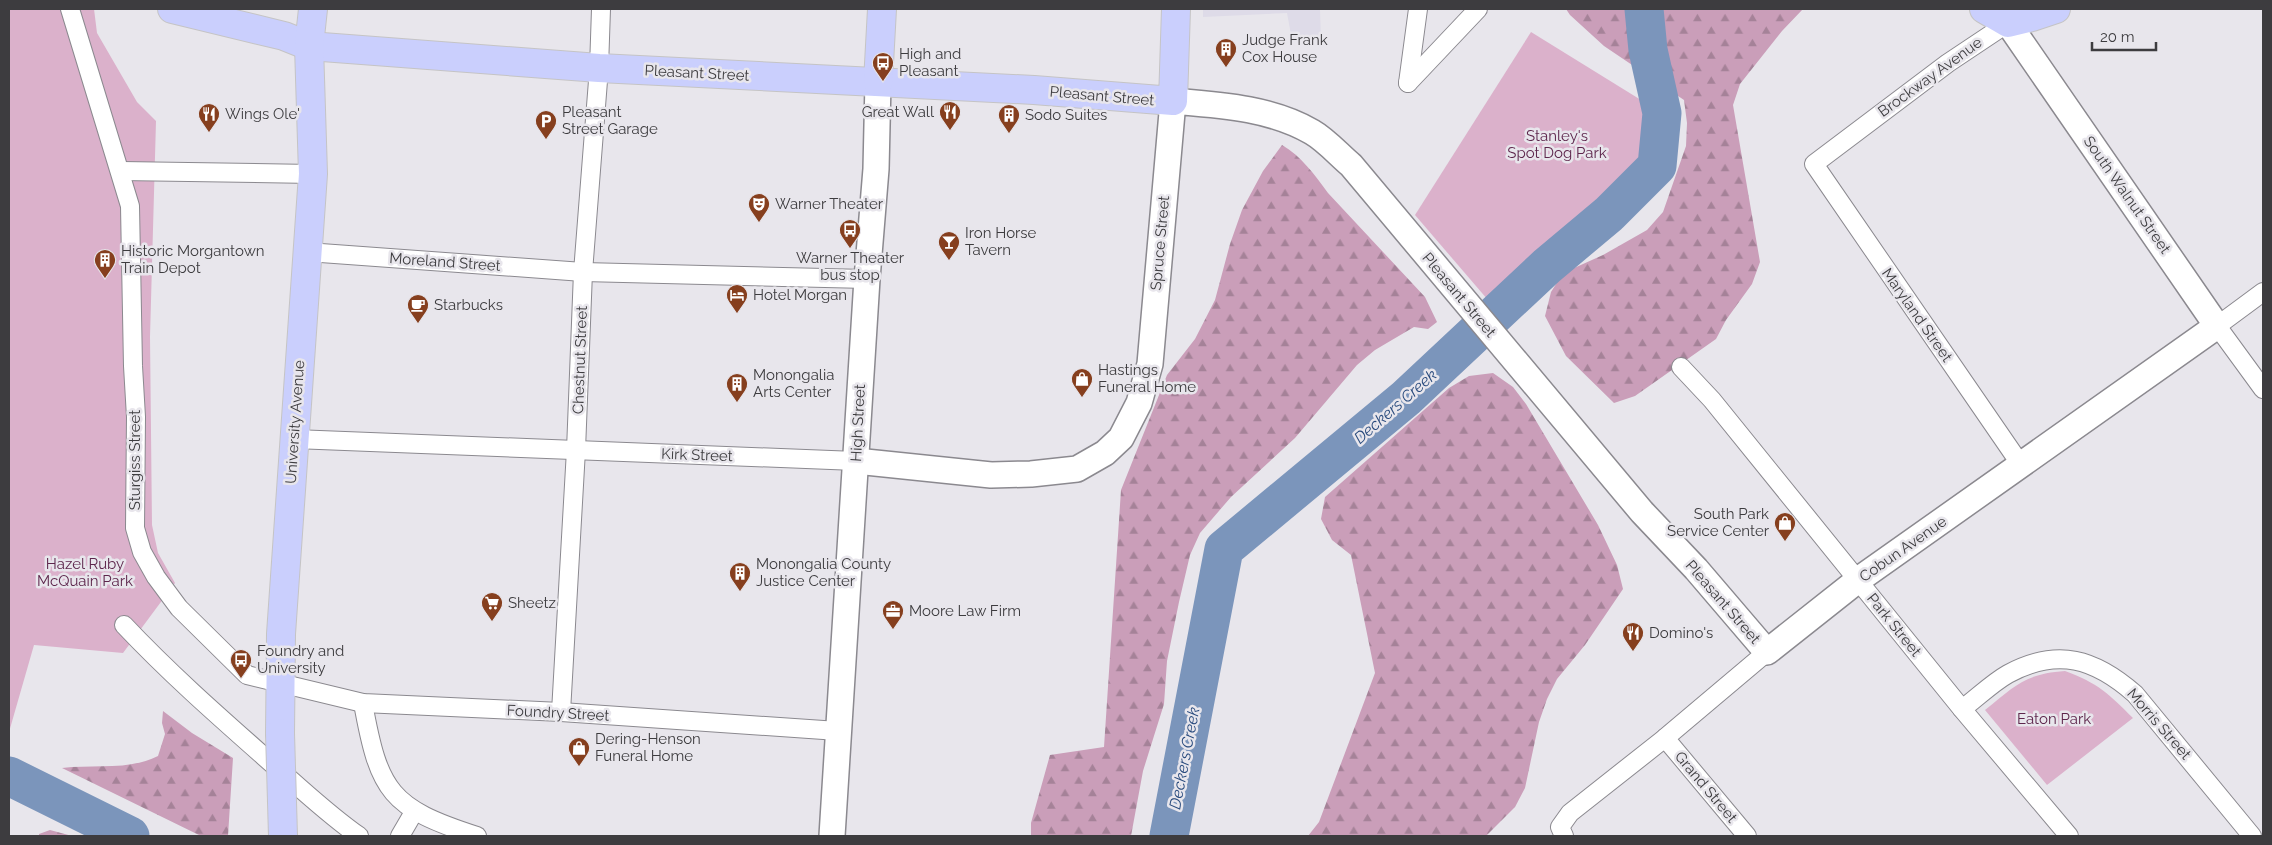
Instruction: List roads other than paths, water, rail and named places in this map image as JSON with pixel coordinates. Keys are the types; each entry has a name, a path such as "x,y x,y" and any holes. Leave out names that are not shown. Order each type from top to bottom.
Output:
{"main road":[{"name":"Pleasant Street","path":"172,9 212,12 309,46 599,68 1034,90 1173,102"},
{"name":"University Avenue","path":"283,836 280,733 281,634 314,174 309,46 313,9"},
{"name":"High Street","path":"878,82 882,9"},
{"name":"Spruce Street","path":"1173,102 1176,9"},
{"name":"South Walnut Street","path":"1984,9 2008,23"},
{"name":"Brockway Avenue","path":"2008,23 2032,18 2056,9"}],"street":[{"name":"Sturgiss Street","path":"70,9 121,171 130,206 132,356 136,416 135,528 142,552 156,577 179,608 247,676 280,683"},
{"name":"Chestnut Street","path":"561,712 576,450 583,272 602,9"},
{"path":"1418,9 1408,83 1478,9"},
{"name":"Brockway Avenue","path":"1814,164 1948,63 2008,23"},
{"name":"South Walnut Street","path":"2008,23 2217,326 2263,389"},
{"name":"High Street","path":"832,836 867,279 876,169 878,82"},
{"name":"Pleasant Street","path":"1173,102 1221,106 1271,115 1313,133 1351,165 1642,512 1696,568 1767,652"},
{"name":"Spruce Street","path":"1096,459 1121,438 1139,403 1150,364 1173,102"},
{"name":"Maryland Street","path":"1814,164 2022,465"},
{"path":"121,171 314,174"},
{"name":"Moreland Street","path":"307,252 583,272 867,279"},
{"name":"Cobun Avenue","path":"1562,832 1570,813 1858,580 2263,292"},
{"name":"Park Street","path":"1681,368 1712,400 1962,709 2069,836"},
{"name":"Kirk Street","path":"294,439 856,461 991,475 1032,474 1077,469 1096,459"},
{"path":"124,625 154,657 218,717 330,814 359,836"},
{"name":"Morris Street","path":"1962,709 2007,674 2040,661 2067,658 2115,676 2135,694 2252,836"},
{"name":"Foundry Street","path":"280,683 363,703 561,712 838,731"},
{"path":"363,703 370,743 380,771 393,794 414,812 450,828 477,836"},
{"name":"Grand Street","path":"1665,738 1747,836"},
{"path":"400,836 414,812"}],"waterway":[{"name":"Deckers Creek","path":"1169,836 1224,549 1406,398 1547,266 1609,214 1657,166 1662,113 1648,50 1644,9"},
{"name":"Deckers Creek","path":"9,776 130,836"}],"place":[{"name":"Judge Frank Cox House","path":"1226,68"},
{"name":"High and Pleasant","path":"883,82"},
{"name":"Great Wall","path":"950,131"},
{"name":"Wings Ole'","path":"209,133"},
{"name":"Sodo Suites","path":"1009,134"},
{"name":"Pleasant Street Garage","path":"546,140"},
{"name":"Warner Theater","path":"759,223"},
{"name":"Warner Theater bus stop","path":"850,249"},
{"name":"Iron Horse Tavern","path":"949,261"},
{"name":"Historic Morgantown Train Depot","path":"105,279"},
{"name":"Hotel Morgan","path":"737,314"},
{"name":"Starbucks","path":"418,324"},
{"name":"Hastings Funeral Home","path":"1082,398"},
{"name":"Monongalia Arts Center","path":"737,403"},
{"name":"South Park Service Center","path":"1785,542"},
{"name":"Monongalia County Justice Center","path":"740,592"},
{"name":"Sheetz","path":"492,622"},
{"name":"Moore Law Firm","path":"893,630"},
{"name":"Domino's","path":"1633,652"},
{"name":"Foundry and University","path":"241,679"},
{"name":"Dering-Henson Funeral Home","path":"579,767"}],"park label":[{"name":"Stanley's Spot Dog Park","path":"1557,144"},
{"name":"Hazel Ruby McQuain Park","path":"85,572"},
{"name":"Eaton Park","path":"2054,719"}]}
